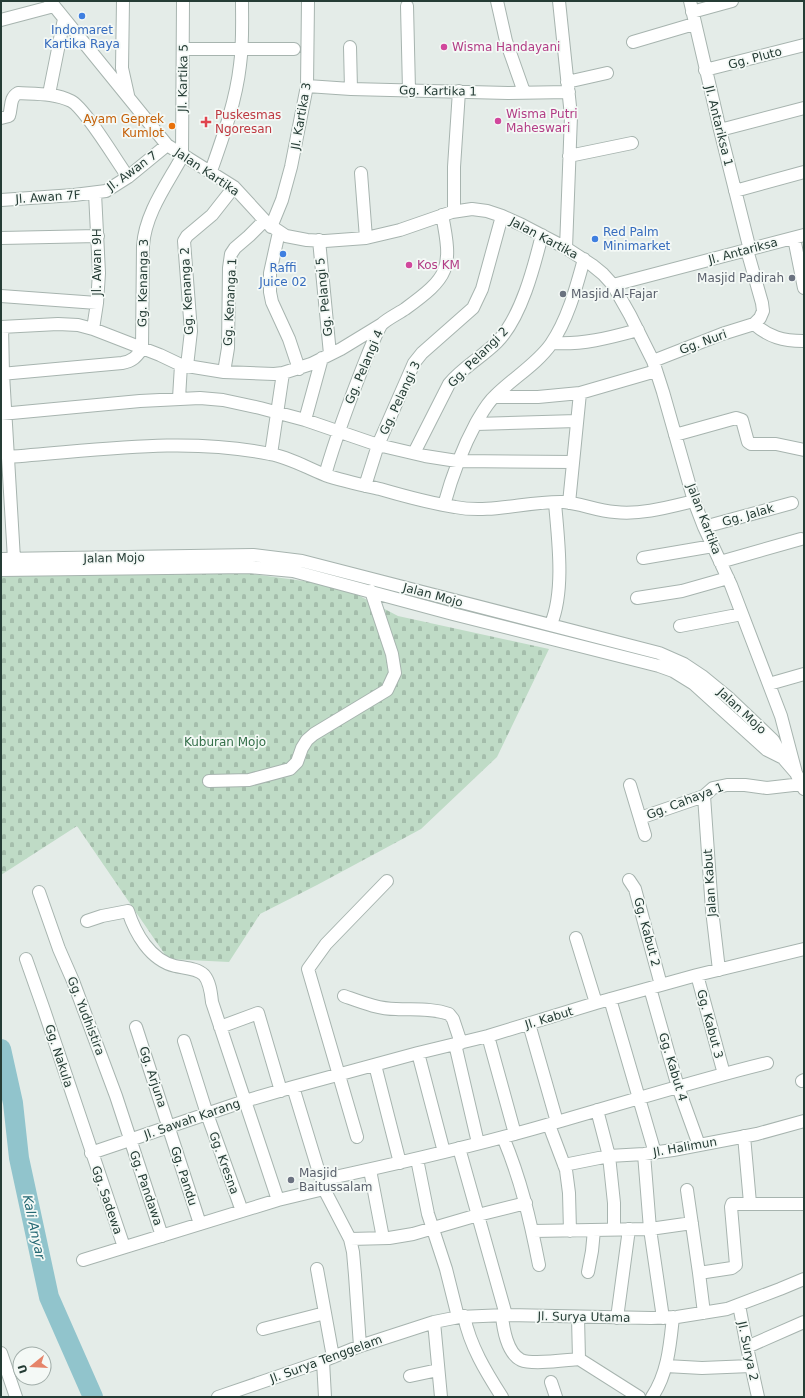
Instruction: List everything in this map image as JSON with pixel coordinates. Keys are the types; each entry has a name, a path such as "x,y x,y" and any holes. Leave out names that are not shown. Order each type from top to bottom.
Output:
{"street":[{"path":"122,1 122,68 130,100"},
{"name":"Jl. Kartika 5","path":"183,1 183,155"},
{"path":"210,171 231,110 238,79 241,50 242,1"},
{"name":"Jl. Kartika 3","path":"271,227 282,200 291,167 307,86 308,1"},
{"path":"497,1 506,42 524,92"},
{"path":"559,1 571,128 566,248"},
{"path":"633,42 692,12 732,1"},
{"path":"407,6 409,90"},
{"path":"1,20 58,9 49,94"},
{"name":"Jalan Kartika","path":"58,9 167,145 234,187 271,227 295,239 319,240 366,238 400,230 454,211 472,209 487,211 502,216 542,235 584,259 603,274 613,285 638,330 654,366 676,435 694,501 704,527 728,578 769,684 781,716 796,773"},
{"name":"Jl. Antariksa 1","path":"692,12 762,303 763,311 760,318 754,324"},
{"name":"Gg. Pluto","path":"705,70 804,45"},
{"path":"350,47 351,89"},
{"path":"183,49 294,49"},
{"name":"Gg. Kartika 1","path":"307,86 351,89 524,92 568,87 608,73"},
{"path":"454,211 454,167 459,91"},
{"path":"1,118 9,116 13,98 15,94 18,93 49,94 73,102 80,109 128,177"},
{"path":"720,130 804,108"},
{"path":"569,156 632,143"},
{"name":"Jl. Awan 7","path":"95,194 106,191 128,177 167,145"},
{"name":"Gg. Kenanga 3","path":"142,348 143,246 145,231 156,204 183,155"},
{"path":"735,191 804,172"},
{"path":"361,173 366,238"},
{"name":"Gg. Kenanga 2","path":"178,398 191,330 184,241 187,236 212,215 234,187"},
{"name":"Jl. Awan 7F","path":"1,200 95,194"},
{"name":"Jl. Awan 9H","path":"93,329 97,303 99,273 95,194"},
{"name":"Gg. Pelangi 4","path":"325,475 338,432 357,382 382,324 420,298 440,280 446,268 448,247 442,215"},
{"name":"Gg. Pelangi 3","path":"365,486 378,445 414,363 422,353 473,308 477,301 482,289 502,216"},
{"path":"271,227 270,292 272,302 299,369"},
{"name":"Gg. Kenanga 1","path":"224,372 228,348 229,268 231,254 235,248 250,236 271,227"},
{"name":"Gg. Pelangi 2","path":"414,453 449,384 498,341 511,324 518,311 536,260 542,235"},
{"path":"1,238 98,236"},
{"path":"799,236 804,288"},
{"name":"Jl. Antariksa","path":"613,285 799,236"},
{"name":"Gg. Pelangi 5","path":"319,240 326,356"},
{"path":"444,505 458,461 483,411 494,396 538,358 552,343 565,318 574,294 584,259"},
{"path":"1,296 97,303"},
{"path":"14,559 8,457 3,414 1,327 69,324 93,329 160,354 184,366 224,372 283,374 299,369 326,356 382,324"},
{"path":"754,324 764,332 778,339 803,341"},
{"name":"Gg. Nuri","path":"494,396 538,397 580,393 654,366 722,334 754,324"},
{"path":"552,343 562,344 592,342 638,330"},
{"path":"2,374 130,362 142,348"},
{"path":"305,420 326,356"},
{"path":"271,454 283,374"},
{"path":"569,503 580,393"},
{"path":"3,414 178,398 200,398 223,400 277,412 378,445 458,461 573,462"},
{"path":"676,435 740,418 742,420 748,442 751,444 776,444 804,450"},
{"path":"476,424 577,421"},
{"path":"8,457 165,444 198,445 271,454 325,475 365,486 470,510 569,503 608,511 628,512 657,509 694,501"},
{"path":"551,624 555,609 559,577 559,551 555,503"},
{"name":"Gg. Jalak","path":"704,527 792,503"},
{"path":"720,562 800,539"},
{"path":"643,558 713,546"},
{"name":"Jalan Mojo","path":"1,559 253,555 281,558 302,561 659,653 684,664 702,676 730,699 773,740 784,758 796,773 803,787"},
{"path":"1,570 256,568 293,570 453,614 659,666 673,671 694,684 767,750 784,758"},
{"path":"637,598 682,591 728,578"},
{"path":"209,781 249,780 290,769 297,762 302,748 307,740 314,734 386,690 395,673 392,654 371,591"},
{"path":"453,614 456,601"},
{"path":"680,626 742,614"},
{"path":"769,684 804,674"},
{"name":"Gg. Cahaya 1","path":"630,785 645,835"},
{"name":"Gg. Cahaya 1","path":"640,818 704,796 713,788 727,785 745,785 766,788 803,787"},
{"name":"Jalan Kabut","path":"704,796 712,910 719,970"},
{"name":"Gg. Kabut 2","path":"629,880 635,889 656,987"},
{"path":"357,1137 308,969 326,944 387,881"},
{"name":"Gg. Yudhistira","path":"39,892 59,949 74,981 116,1096 130,1140"},
{"path":"87,921 102,916 128,911 131,921 142,940 155,955 173,965 203,974 207,979 220,1027 278,1200"},
{"path":"576,938 596,1003"},
{"name":"Jl. Kabut","path":"293,1087 418,1053 488,1036 596,1003 697,975 804,949"},
{"name":"Gg. Nakula","path":"26,959 91,1153"},
{"name":"Gg. Kabut 3","path":"697,975 724,1074"},
{"name":"Gg. Kabut 4","path":"656,987 678,1087 699,1145"},
{"path":"344,996 363,1003 388,1009 432,1010 449,1014 453,1019 478,1143"},
{"path":"610,1000 650,1154 650,1229 668,1318 666,1366 660,1384 652,1397"},
{"path":"220,1027 258,1012 281,1091"},
{"path":"529,1024 566,1170 570,1231"},
{"name":"Gg. Arjuna","path":"136,1027 169,1128"},
{"path":"488,1036 515,1134"},
{"name":"Gg. Kresna","path":"184,1041 207,1114 242,1211"},
{"path":"418,1053 444,1152"},
{"path":"84,1260 370,1170 515,1134 767,1063"},
{"path":"375,1065 400,1163"},
{"path":"293,1087 323,1185 350,1239 354,1260 360,1346"},
{"name":"Jl. Sawah Karang","path":"91,1153 169,1128 245,1101 293,1087"},
{"path":"597,1110 609,1156 614,1203 614,1230"},
{"name":"Jl. Halimun","path":"564,1165 609,1156 650,1154 744,1136 804,1121"},
{"name":"Gg. Pandu","path":"169,1128 200,1224"},
{"path":"744,1136 750,1203"},
{"path":"502,1137 515,1167 526,1203 539,1265"},
{"name":"Gg. Pandawa","path":"130,1140 162,1236"},
{"path":"459,1148 504,1315 506,1339 513,1352 520,1360 527,1361 545,1362 580,1359 639,1397"},
{"name":"Gg. Sadewa","path":"91,1153 124,1248"},
{"path":"417,1159 432,1228 461,1317 474,1348 502,1397"},
{"path":"370,1170 383,1238"},
{"path":"687,1190 704,1313"},
{"path":"350,1239 383,1238 413,1234 526,1203"},
{"path":"699,1273 732,1268 736,1266 732,1205 750,1203 804,1204"},
{"path":"533,1231 614,1230 629,1228 650,1229 692,1223"},
{"path":"617,1318 629,1228"},
{"path":"588,1272 594,1230"},
{"path":"318,1269 325,1313 328,1359 325,1397"},
{"name":"Jl. Surya Utama","path":"434,1322 461,1317 504,1315 668,1318 727,1309 804,1279"},
{"name":"Jl. Surya 2","path":"739,1305 746,1347 758,1397"},
{"path":"263,1329 325,1313"},
{"path":"578,1317 580,1359"},
{"path":"434,1322 441,1397"},
{"name":"Jl. Surya Tenggelam","path":"218,1397 245,1392 360,1346 434,1322"},
{"path":"746,1347 804,1322"},
{"path":"1,1353 16,1397"},
{"path":"666,1366 702,1368 751,1366"},
{"path":"410,1376 438,1370"},
{"path":"551,1382 556,1397"}],"green space":[{"name":"Kuburan Mojo","path":"223,570 311,582 336,588 354,593 398,616 549,649 497,757 421,829 260,914 229,962 168,959 77,826 1,875 1,571"}],"waterway":[{"name":"Kali Anyar","path":"1,1049 13,1103 19,1158 49,1297 93,1397"}],"place":[{"name":"Indomaret Kartika Raya","path":"82,16"},
{"name":"Wisma Handayani","path":"444,47"},
{"name":"Wisma Putri Maheswari","path":"498,121"},
{"name":"Puskesmas Ngoresan","path":"206,122"},
{"name":"Ayam Geprek Kumlot","path":"172,126"},
{"name":"Red Palm Minimarket","path":"595,239"},
{"name":"Raffi Juice 02","path":"283,254"},
{"name":"Kos KM","path":"409,265"},
{"name":"Masjid Padirah","path":"792,278"},
{"name":"Masjid Al-Fajar","path":"563,294"},
{"name":"Masjid Baitussalam","path":"291,1180"}]}
